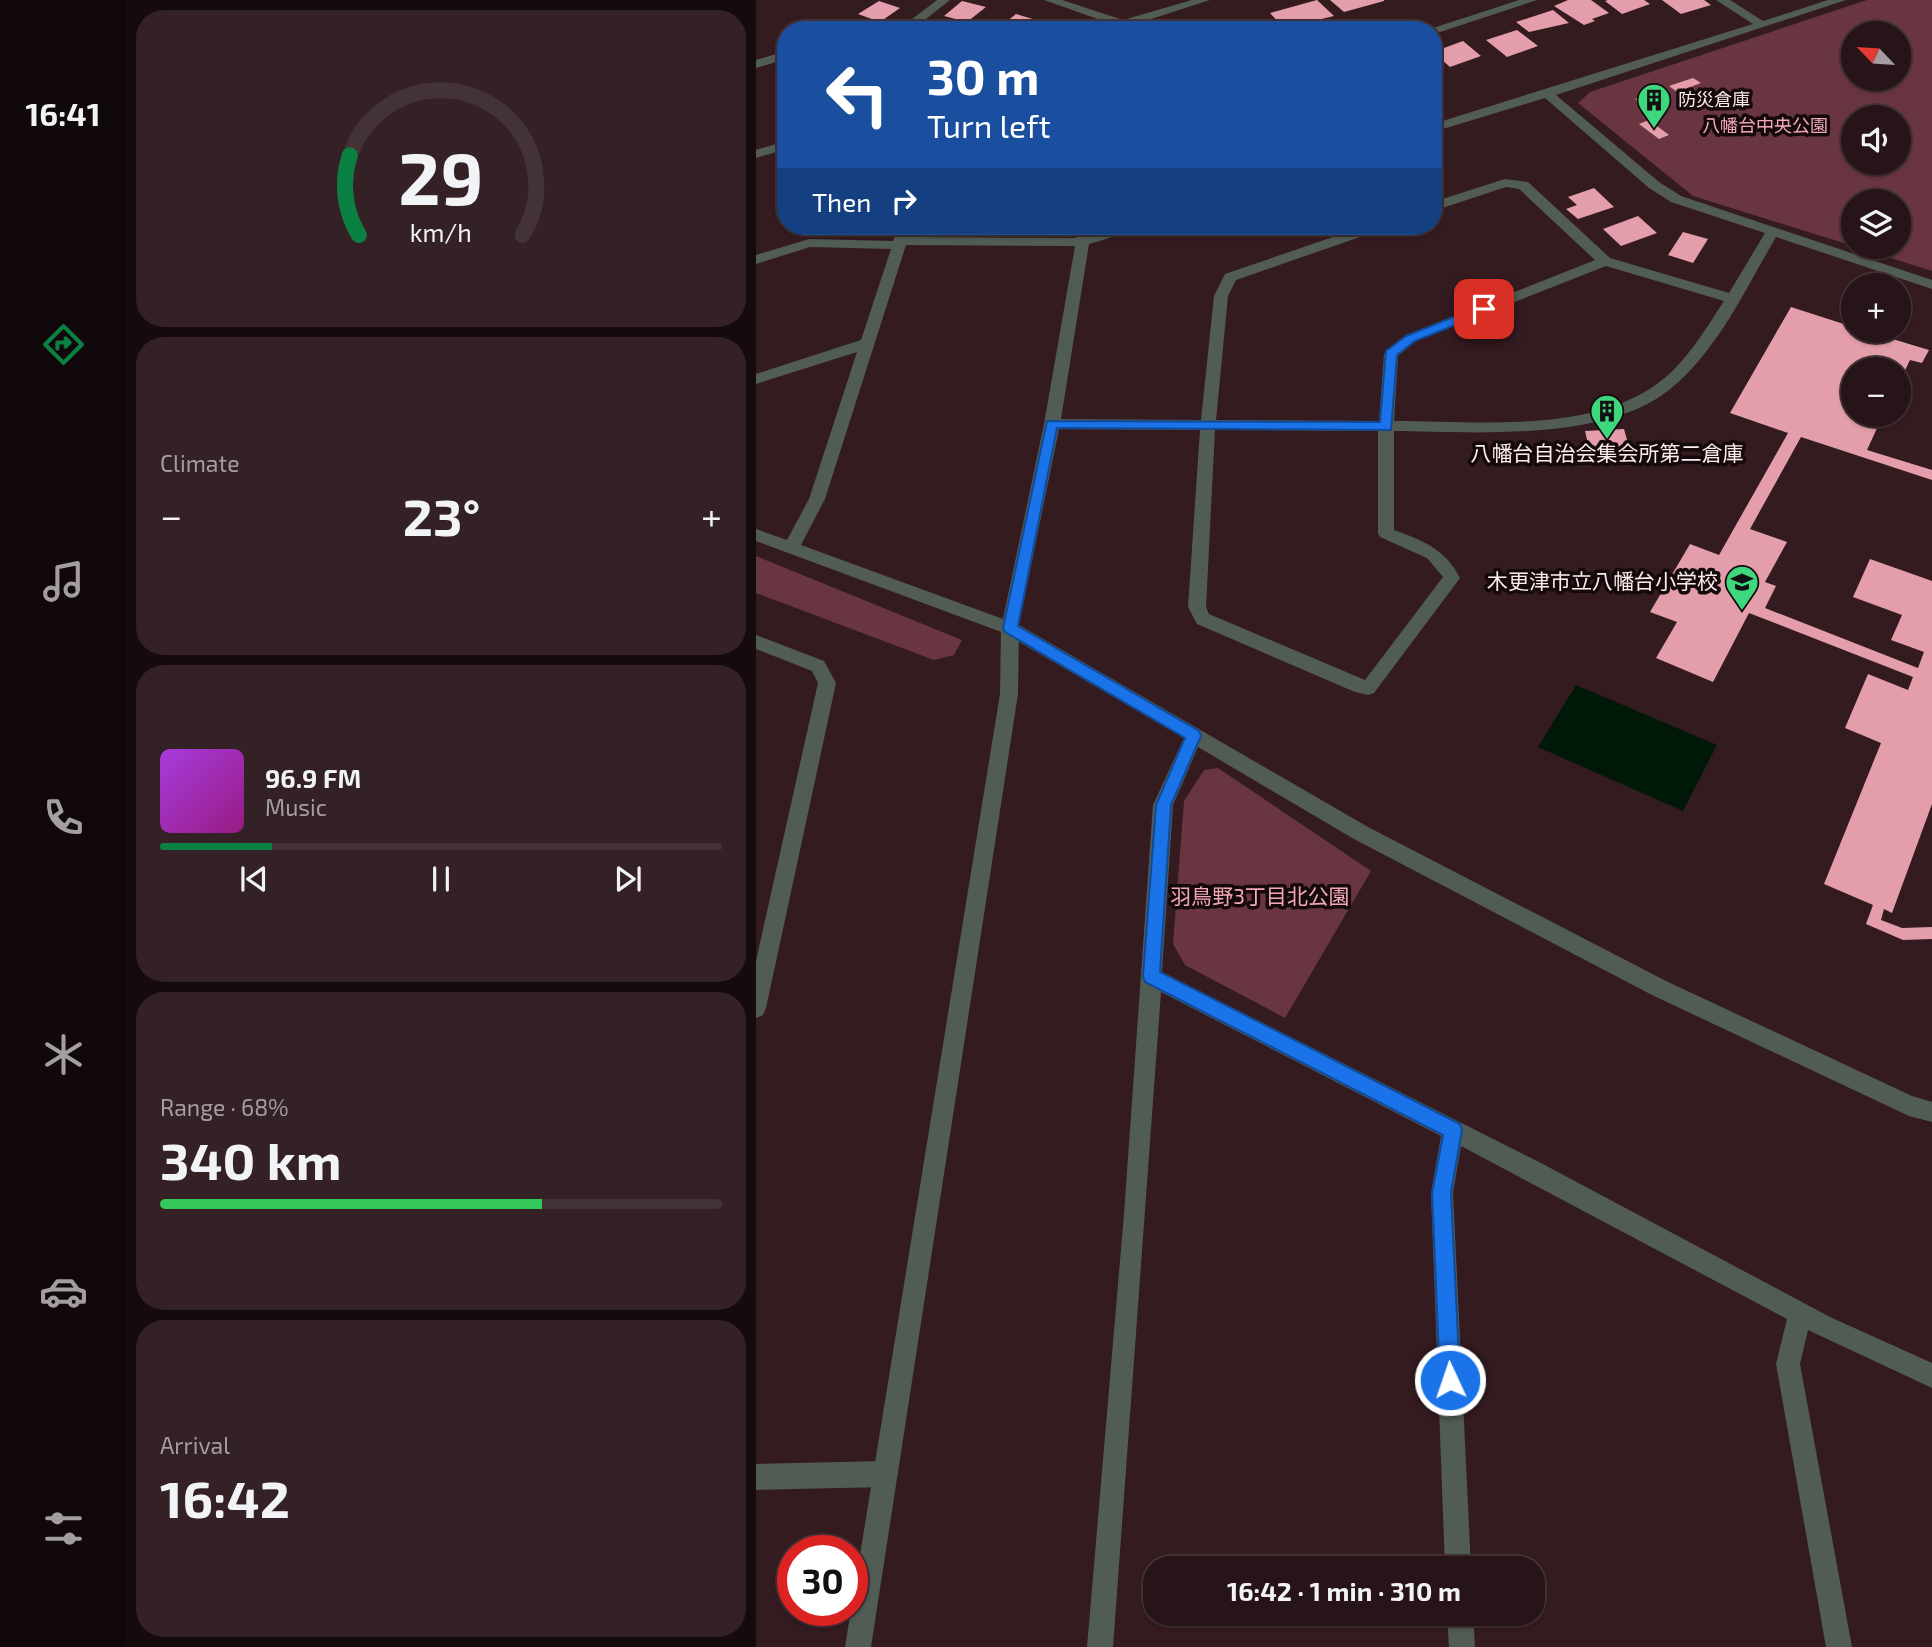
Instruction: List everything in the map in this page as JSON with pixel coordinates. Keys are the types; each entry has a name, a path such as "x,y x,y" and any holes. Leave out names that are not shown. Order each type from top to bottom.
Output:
{"street":[{"path":"916,21 944,0"},
{"path":"1050,0 1107,21"},
{"path":"1141,21 1204,0"},
{"path":"1442,27 1531,0"},
{"path":"1722,0 1762,25"},
{"path":"1442,125 1840,0"},
{"path":"756,64 777,58"},
{"path":"1548,94 1654,185 1676,199 1932,285"},
{"path":"756,154 777,148"},
{"path":"1442,204 1505,183 1523,185 1605,261 1731,299"},
{"path":"1052,424 1537,427 1605,414 1649,397 1691,363 1772,233"},
{"path":"790,549 817,499 902,235"},
{"path":"756,260 809,243 899,243 1063,235"},
{"path":"858,1647 1009,694 1010,628 1052,424 1083,235"},
{"path":"1352,235 1230,277 1221,296 1208,425 1197,607 1203,619 1368,688 1452,578 1446,563 1432,551 1386,533 1386,427 1391,354 1400,345 1605,261"},
{"path":"756,379 868,343"},
{"path":"756,535 1010,628 1361,833 1659,988 1909,1106 1932,1112"},
{"path":"756,642 818,666 827,683 758,995"},
{"path":"1100,1647 1163,805 1194,736"},
{"path":"1151,976 1453,1130 1800,1314 1932,1376"},
{"path":"1453,1130 1442,1193 1457,1556"},
{"path":"1800,1314 1788,1364 1839,1647"},
{"path":"756,1477 885,1474"},
{"path":"1461,1626 1462,1647"}],"green space":[{"name":"八幡台中央公園","path":"1867,0 1932,0 1932,271 1894,259 1911,259 1911,189 1841,189 1841,242 1693,196 1578,103 1590,92"},
{"path":"756,556 962,640 954,655 934,660 756,593"},
{"name":"羽鳥野3丁目北公園","path":"1218,768 1371,871 1285,1018 1185,965 1173,944 1184,801 1204,770"}],"shaded area":[{"path":"1576,685 1717,745 1683,811 1538,747"}],"building":[{"path":"1317,0 1334,16 1313,21 1277,21 1270,13"},
{"path":"1330,0 1384,0 1384,1 1344,12"},
{"path":"1568,0 1591,0 1609,13 1584,25 1554,6"},
{"path":"1644,0 1650,4 1622,14 1605,1"},
{"path":"1662,0 1704,0 1711,5 1681,14"},
{"path":"879,1 900,8 881,21 858,14"},
{"path":"962,1 986,7 968,21 944,16"},
{"path":"1553,10 1569,23 1529,32 1516,22"},
{"path":"1016,14 1036,20 1035,21 1007,21"},
{"path":"1517,30 1538,46 1507,57 1486,40"},
{"path":"1463,41 1481,56 1450,67 1442,60 1442,49"},
{"name":"防災倉庫","path":"1693,78 1701,83 1677,92 1669,86"},
{"name":"防災倉庫","path":"1660,90 1668,96 1643,105 1635,99"},
{"name":"防災倉庫","path":"1649,120 1669,135 1659,139 1639,124"},
{"path":"1594,188 1614,207 1578,219 1566,209 1577,205 1568,197"},
{"path":"1638,216 1657,233 1621,246 1603,229"},
{"path":"1683,232 1708,239 1693,263 1668,255"},
{"path":"1791,307 1841,323 1841,343 1906,343 1929,350 1922,363 1911,360 1911,357 1841,357 1841,427 1878,427 1867,450 1932,470 1932,480 1801,437 1750,529 1787,542 1765,582 1776,586 1765,608 1918,668 1924,652 1891,640 1902,615 1853,597 1870,559 1932,581 1932,804 1892,913 1884,909 1881,920 1902,928 1932,927 1932,939 1903,940 1866,924 1873,905 1824,884 1881,743 1845,728 1868,674 1908,690 1913,677 1749,613 1713,682 1656,658 1677,622 1650,612 1690,544 1719,555 1788,433 1730,413"},
{"name":"八幡台自治会集会所第二倉庫","path":"1624,429 1630,451 1590,453 1585,431"}],"place":[{"name":"防災倉庫","path":"1654,130"},
{"name":"八幡台自治会集会所第二倉庫","path":"1607,441"},
{"name":"木更津市立八幡台小学校","path":"1742,612"}],"route":[{"path":"1450,1380 1442,1193 1453,1130 1151,976 1163,805 1194,736 1010,628 1052,424 1386,427 1391,354 1411,338 1484,309"}]}
